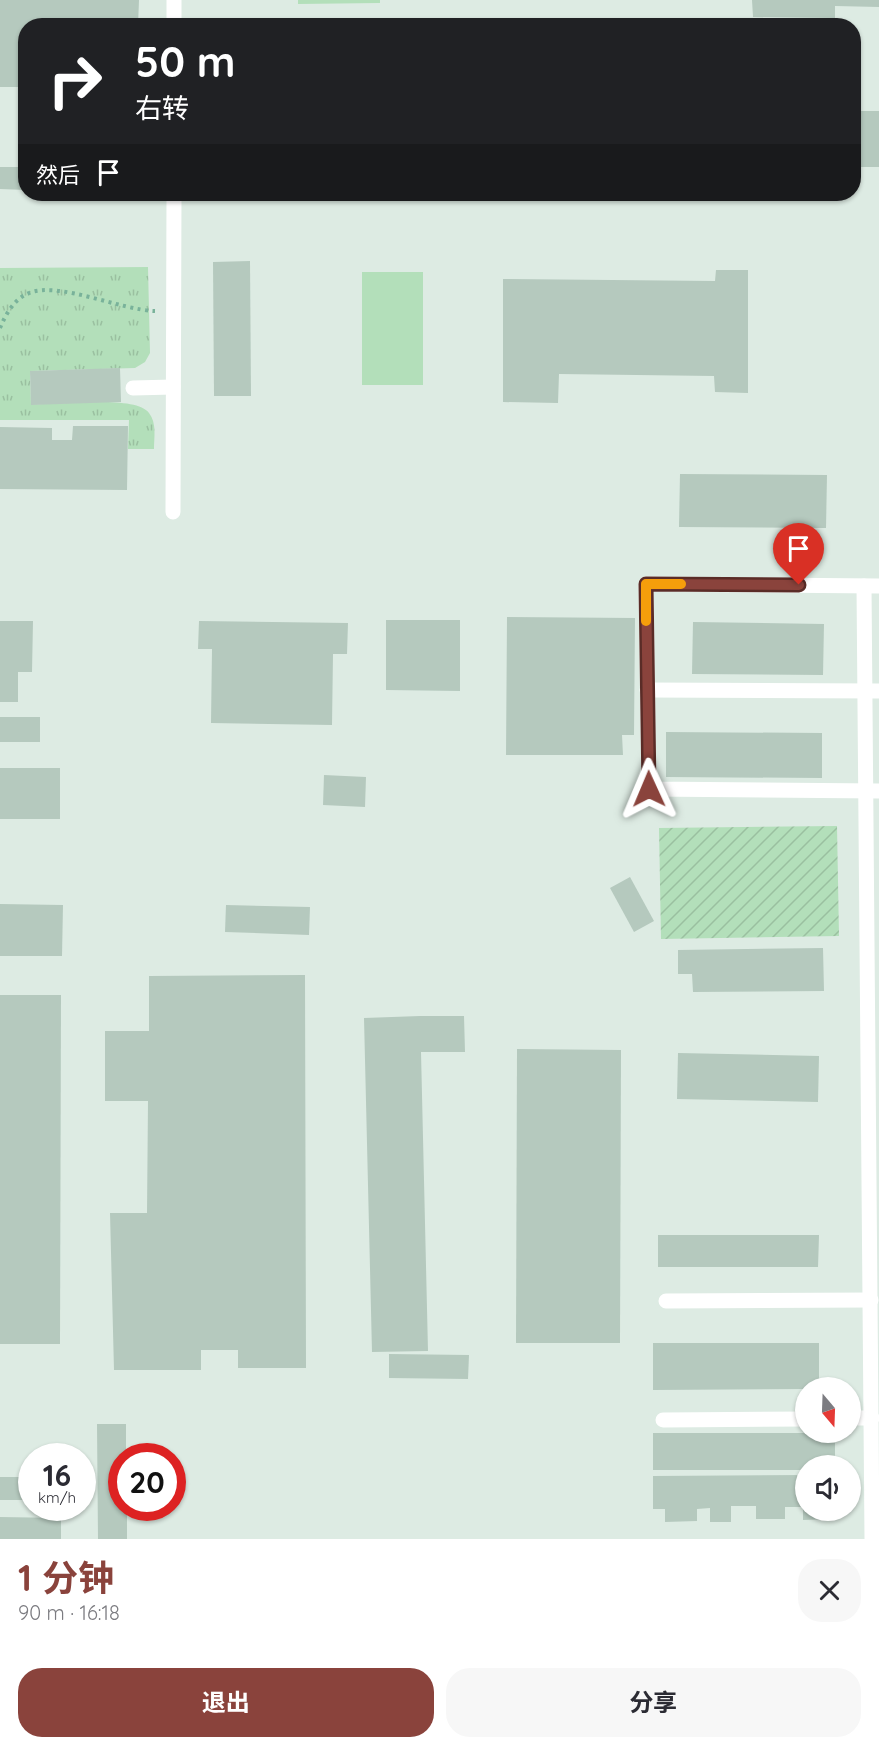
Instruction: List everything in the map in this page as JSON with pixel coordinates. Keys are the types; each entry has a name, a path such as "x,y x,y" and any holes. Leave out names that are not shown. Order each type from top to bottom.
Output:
{"lane":[{"path":"174,0 174,18"},
{"path":"173,512 174,201"},
{"path":"133,388 173,387"},
{"path":"872,1539 872,1418 875,1378 871,1300 874,1224 874,1013 873,909 873,791 872,586 646,584 649,789 873,791"},
{"path":"646,690 872,691"},
{"path":"666,1300 871,1300"},
{"path":"861,1418 872,1418"},
{"path":"663,1420 795,1419"}],"path":[{"path":"0,328 14,303 29,293 45,290 89,297 128,308 173,311"}],"green space":[{"path":"298,0 380,0 380,3 298,4"},
{"path":"148,267 150,353 145,362 135,368 30,371 31,404 112,402 141,407 152,417 154,449 128,449 129,420 0,420 0,268"},
{"path":"362,272 423,272 423,385 362,385"},
{"path":"837,826 839,936 661,939 659,828"}],"building":[{"path":"0,0 139,0 138,18 18,18 18,87 0,87"},
{"path":"752,0 879,0 879,7 835,6 835,18 753,17"},
{"path":"861,111 879,111 879,167 861,167"},
{"path":"0,167 18,167 18,190 0,189"},
{"path":"250,261 251,396 214,396 213,262"},
{"path":"716,270 748,270 748,393 715,392 714,376 559,374 558,403 503,402 503,279 715,281"},
{"path":"120,368 121,402 31,405 30,371"},
{"path":"73,426 128,426 127,490 0,489 0,427 52,428 52,440 72,440"},
{"path":"680,474 827,475 826,528 679,527"},
{"path":"507,617 635,618 634,735 622,735 623,755 506,755"},
{"path":"386,620 460,620 460,691 386,690"},
{"path":"0,621 33,621 32,672 18,672 18,702 0,702"},
{"path":"199,621 348,623 347,654 333,654 332,725 211,723 212,649 198,649"},
{"path":"693,622 824,624 823,675 692,674"},
{"path":"0,717 40,717 40,742 0,742"},
{"path":"666,732 822,733 822,778 666,777"},
{"path":"0,768 60,768 60,819 0,819"},
{"path":"324,775 366,777 365,807 323,805"},
{"path":"630,877 654,921 634,932 610,888"},
{"path":"0,904 63,905 62,956 0,956"},
{"path":"226,905 310,907 309,935 225,932"},
{"path":"823,948 824,991 693,992 692,974 678,974 678,950"},
{"path":"305,975 306,1368 238,1368 238,1350 201,1350 201,1370 114,1370 110,1213 147,1213 148,1101 105,1101 105,1031 149,1031 149,976"},
{"path":"0,995 61,995 60,1344 0,1344"},
{"path":"464,1016 465,1052 421,1052 428,1351 372,1352 364,1018"},
{"path":"517,1049 621,1050 620,1343 516,1343"},
{"path":"678,1053 819,1056 818,1102 677,1099"},
{"path":"658,1235 819,1235 818,1267 658,1267"},
{"path":"653,1343 819,1343 819,1377 795,1377 795,1389 653,1390"},
{"path":"389,1354 469,1355 468,1379 389,1378"},
{"path":"97,1424 126,1424 126,1443 108,1443 108,1521 127,1521 127,1539 98,1539"},
{"path":"653,1433 795,1433 795,1443 835,1443 835,1455 795,1455 795,1470 653,1470"},
{"path":"795,1475 795,1507 785,1507 785,1519 756,1519 756,1506 731,1506 731,1522 710,1522 710,1508 697,1509 697,1521 665,1522 665,1509 653,1509 653,1476"},
{"path":"0,1477 18,1477 18,1500 0,1500"},
{"path":"0,1517 18,1517 18,1521 61,1521 61,1539 0,1539"}],"slow traffic":[{"path":"646,621 646,584 681,584"}],"route":[{"path":"649,789 646,584 799,585"}]}
